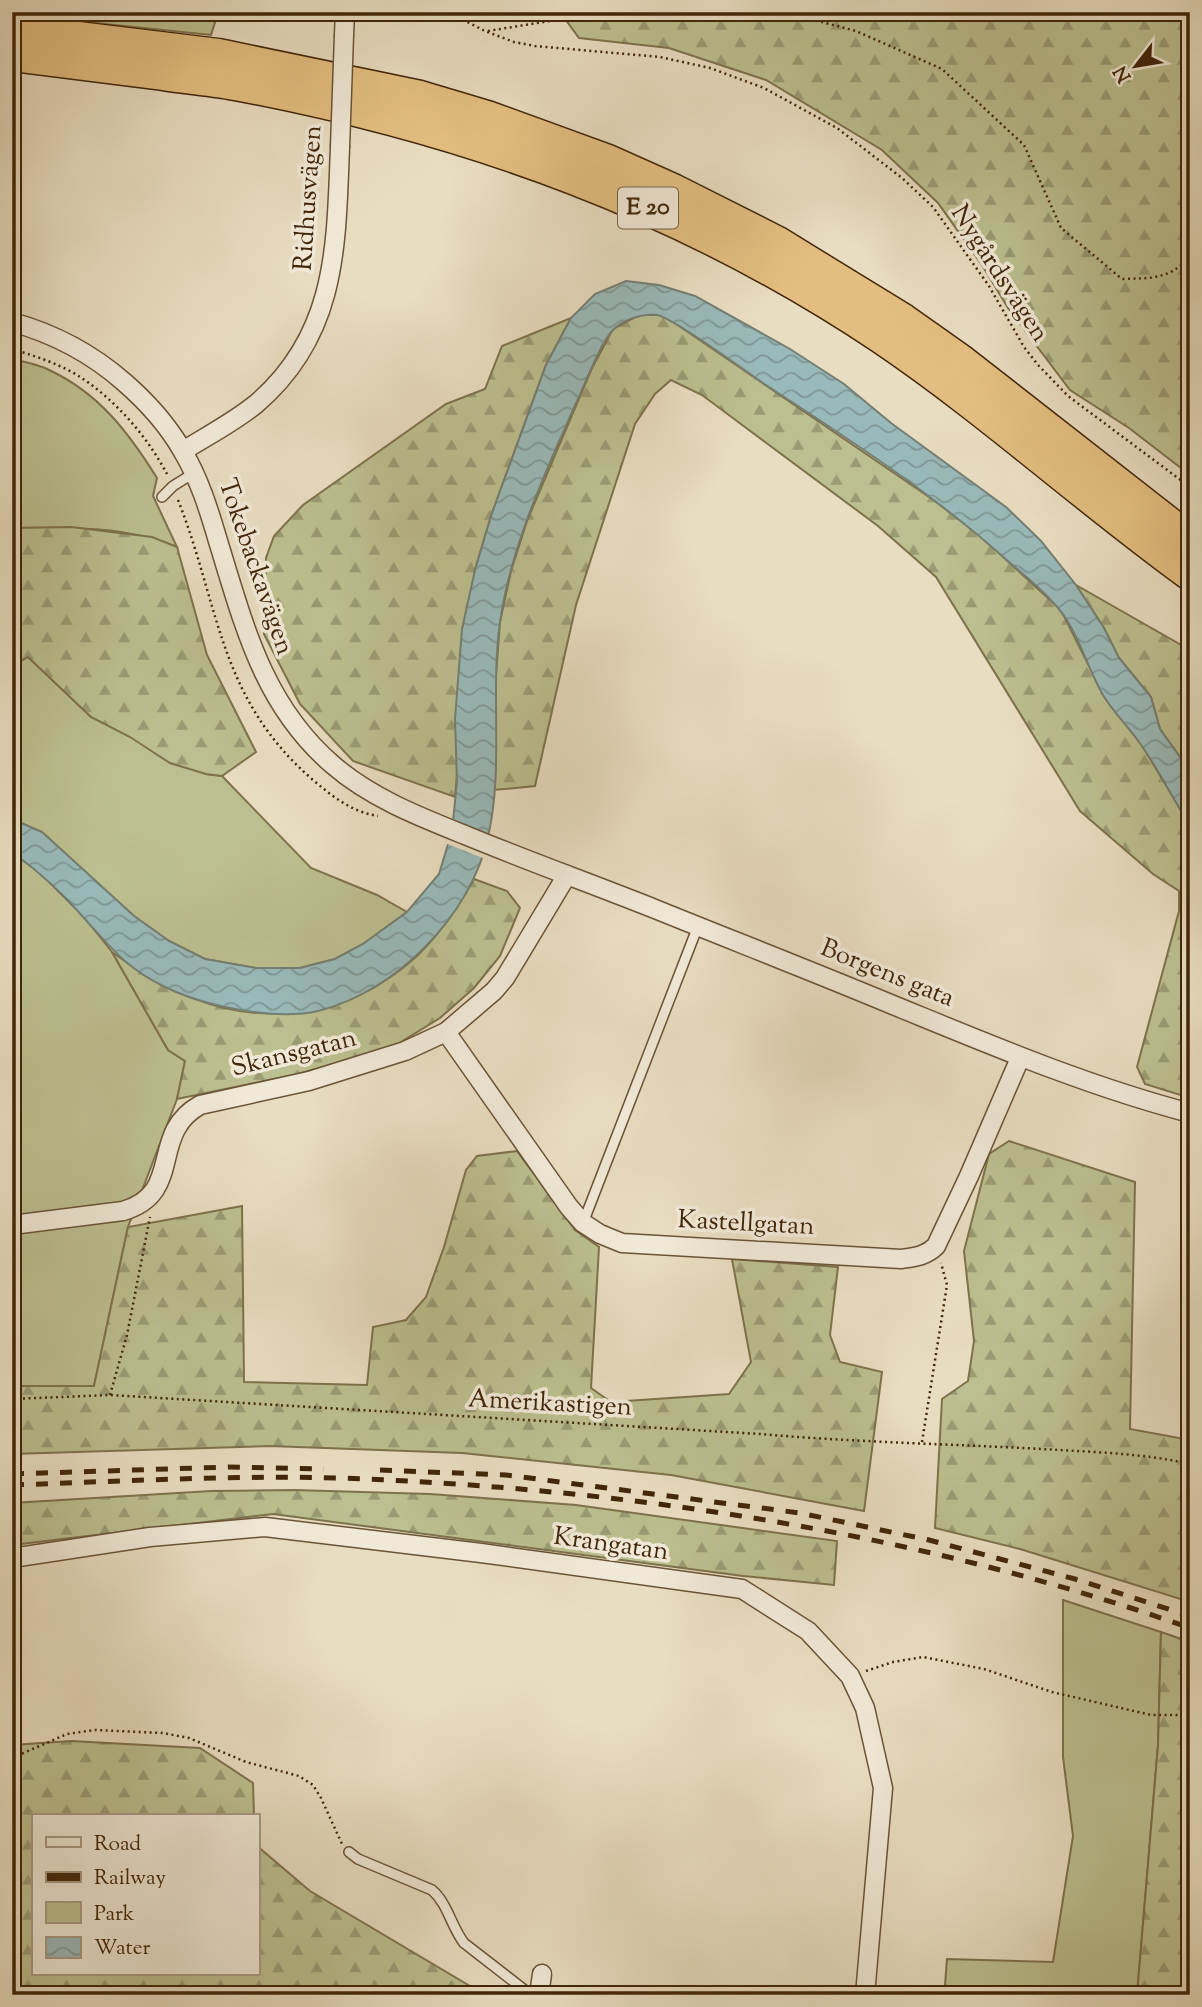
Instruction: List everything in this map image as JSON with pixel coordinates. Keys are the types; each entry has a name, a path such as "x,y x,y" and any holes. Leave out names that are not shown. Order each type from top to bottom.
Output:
{"highway":[{"name":"E 20","path":"12,30 218,55 419,97 487,117 608,161 673,190 776,242 903,320 961,361 1190,540"},
{"name":"E 20","path":"12,55 239,84 454,135 600,187 757,261 880,337 1013,434 1190,574"}],"street":[{"name":"Ridhusvägen","path":"183,451 255,405 280,380 303,348 321,309 330,280 336,244 345,12"},
{"name":"Tokebackavägen","path":"12,322 40,330 97,359 144,399 165,423 194,473 211,518 246,635 279,705 304,737 334,767 378,796 415,815 567,875"},
{"name":"Borgens gata","path":"567,875 1020,1058 1137,1099 1190,1113"},
{"name":"Skansgatan","path":"148,1198 156,1190 161,1178 175,1127 187,1112 201,1105 322,1077 405,1051 446,1032 494,991 505,978 567,875"},
{"name":"Kastellgatan","path":"446,1032 552,1185 583,1223 600,1234 622,1243 901,1258 917,1257 930,1252 936,1246"},
{"path":"936,1246 1020,1058"},
{"path":"12,1225 123,1211 148,1198"},
{"name":"Krangatan","path":"12,1558 150,1537 265,1527 481,1553 741,1590 808,1631 850,1676 865,1708 883,1788 865,1994"},
{"path":"540,1995 542,1974"}],"lane":[{"path":"162,497 173,486 194,473"},
{"path":"583,1223 698,926"},
{"path":"349,1852 368,1863 432,1889 464,1943 531,1995"},
{"path":"865,1994 926,1995"}],"path":[{"name":"Nygårdsvägen","path":"447,12 485,32 514,42 660,57 710,68 764,88 837,128 902,178 933,207 989,286 1024,347 1068,397 1190,487"},
{"path":"485,32 605,12"},
{"path":"784,12 856,31 942,69 1024,145 1061,228 1122,279 1162,277 1183,264 1190,255"},
{"path":"12,349 45,359 78,376 113,404 142,435 173,486"},
{"path":"110,1395 127,1335 146,1238 152,1205 148,1198"},
{"path":"922,1442 947,1285 936,1246"},
{"name":"Amerikastigen","path":"12,1399 110,1395 838,1441 922,1442 1100,1453 1190,1464"},
{"path":"850,1676 893,1662 923,1657 984,1669 1052,1692 1151,1715 1190,1715"},
{"path":"12,1758 67,1734 95,1730 150,1732 189,1738 254,1764 299,1776 313,1785 336,1833 349,1852"}],"green space":[{"path":"25,12 216,12 217,16 211,35 86,22"},
{"path":"560,12 1190,12 1190,475 1129,428 1070,390 1008,308 982,265 938,203 882,150 766,80 669,48 579,38"},
{"path":"639,315 663,315 932,499 978,534 1061,610 1105,698 1141,744 1190,825 1190,1098 1145,1084 1137,1067 1179,911 1179,891 1153,874 1080,811 936,577 878,526 702,395 671,380 655,394 635,424 576,605 535,786 494,790 496,675 500,622 511,571 527,521 592,368 613,329"},
{"path":"571,318 546,365 491,516 475,570 455,797 353,761 300,704 264,634 266,558 274,536 303,505 446,404 485,389 502,346"},
{"path":"12,359 40,366 67,379 98,402 124,430 157,478 153,496 177,547 117,531 12,528"},
{"path":"71,527 152,537 177,547 207,655 256,752 222,776 170,763 130,737 91,717 28,657 12,666 12,528"},
{"path":"1076,585 1190,650 1190,771 1160,729 1151,697 1119,658 1104,628"},
{"path":"28,657 91,717 206,774 222,776 311,868 377,895 407,912 363,944 335,959 300,968 256,968 205,959 169,941 134,916 42,832 12,819 12,666"},
{"path":"12,852 40,873 84,917 112,952 168,1050 185,1061 177,1099 128,1227 94,1386 12,1386"},
{"path":"474,879 507,891 520,908 500,956 474,988 440,1018 391,1048 294,1075 177,1099 185,1061 168,1050 112,952 151,978 215,1006 261,1013 290,1012 358,995 399,971 435,936"},
{"path":"1009,1141 1135,1182 1130,1429 1190,1440 1190,1602 1020,1549 935,1528 942,1399 968,1381 974,1341 964,1251 989,1154"},
{"path":"517,1151 575,1230 599,1247 591,1388 611,1402 729,1394 751,1362 732,1259 838,1267 830,1335 840,1362 882,1372 864,1511 671,1475 462,1453 270,1446 12,1454 12,1386 94,1386 128,1227 242,1206 244,1382 367,1385 373,1327 406,1320 426,1297 444,1247 466,1170 477,1156"},
{"path":"294,1490 430,1494 576,1505 837,1541 834,1585 743,1576 273,1514 12,1545 12,1503 211,1491"},
{"path":"1063,1600 1161,1632 1158,1745 1137,1995 1025,1995 955,1990 945,1985 947,1959 1053,1962 1073,1836 1063,1757"},
{"path":"1161,1632 1190,1642 1190,1995 1137,1995 1158,1745"},
{"path":"71,1741 200,1748 253,1783 254,1814 32,1814 32,1976 259,1976 259,1848 310,1891 485,1995 12,1995 12,1745"}],"water":[{"path":"626,281 659,285 695,296 790,349 844,384 891,423 1006,507 1041,541 1076,585 1104,628 1119,658 1151,697 1160,729 1190,771 1190,825 1146,752 1103,695 1065,618 1038,587 973,531 885,464 677,325 657,315 645,315 616,327 602,346 553,454 521,537 505,593 497,649 495,784 488,837 479,866 447,921 426,946 402,968 375,987 347,1001 301,1014 261,1013 219,1006 181,994 140,973 111,948 59,891 12,852 12,819 42,832 134,916 169,941 205,959 256,968 300,968 335,959 363,944 407,912 439,874 452,831 457,782 455,719 462,629 491,516 546,365 571,318 595,294"}],"pier":[{"path":"450,818 492,835 485,859 445,843"}],"railway":[{"path":"12,1474 228,1467 324,1469"},
{"path":"380,1470 506,1475 800,1513 929,1540 1075,1579 1190,1616"},
{"path":"12,1485 322,1478 470,1485 575,1494 784,1523 887,1543 1090,1595 1190,1628"}]}
